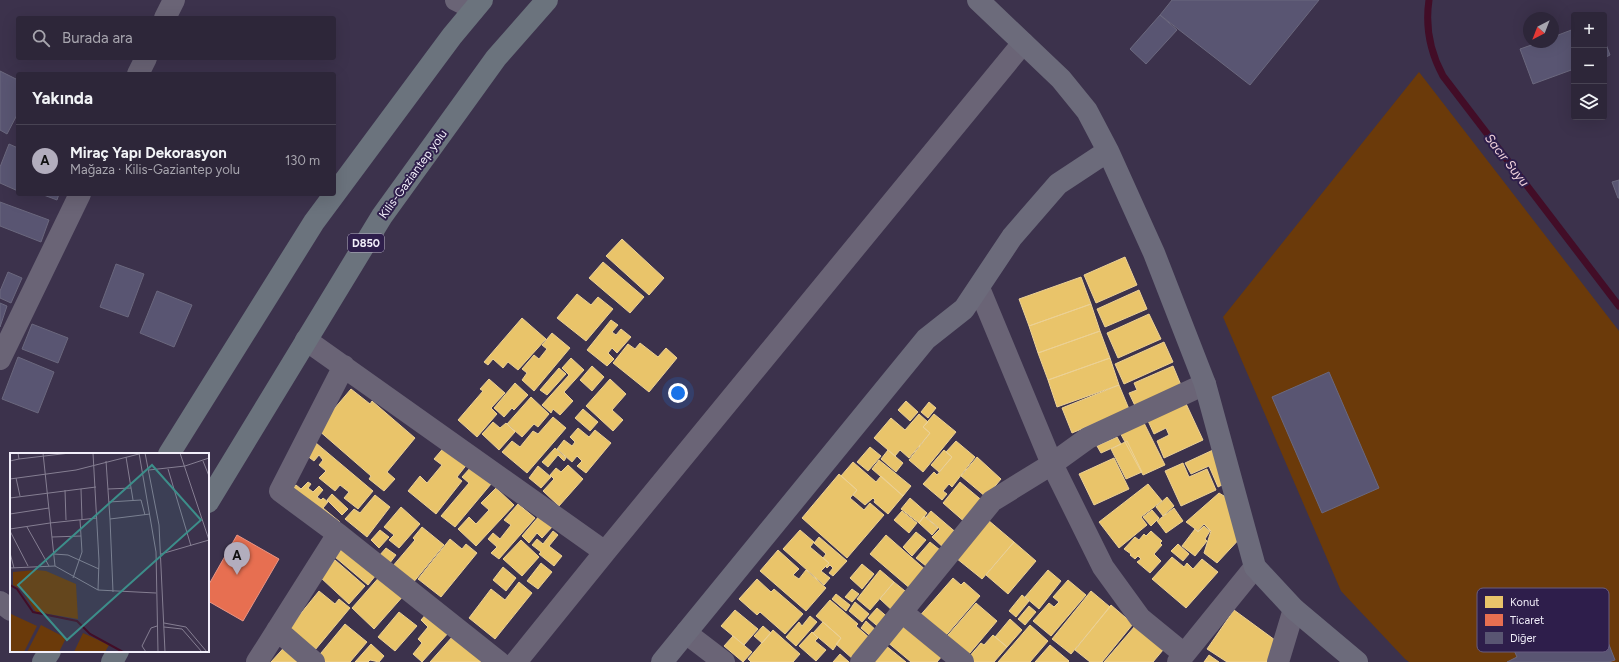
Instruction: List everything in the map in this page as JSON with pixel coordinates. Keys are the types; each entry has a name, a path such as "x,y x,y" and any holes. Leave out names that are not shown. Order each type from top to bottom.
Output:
{"highway":[{"name":"Kilis-Gaziantep yolu","path":"209,500 382,216 496,58 547,0"},
{"path":"336,192 452,36 471,3"},
{"path":"170,453 314,222 333,196"},
{"path":"43,662 49,652"},
{"path":"112,662 117,652"}],"street":[{"path":"166,16 174,0"},
{"path":"978,0 1061,79 1087,111 1108,151 1154,253 1205,384 1255,567 1294,609 1357,662"},
{"path":"516,662 1023,43"},
{"path":"139,72 145,60"},
{"path":"662,662 926,339 964,309 1012,237 1058,184 1108,151"},
{"path":"0,359 79,196"},
{"path":"979,288 1052,464 1103,567 1140,618 1181,658 1255,567"},
{"path":"306,340 605,552"},
{"path":"344,366 280,491 338,534 499,662"},
{"path":"861,662 992,501 1052,464 1088,438 1205,384"},
{"path":"257,662 338,534"},
{"path":"0,602 10,609"},
{"path":"1278,662 1294,609"},
{"path":"902,612 963,662"},
{"path":"277,630 314,662"},
{"path":"686,633 724,662"}],"shaded area":[{"path":"1419,72 1619,331 1619,662 1409,662 1405,659 1341,591 1223,317"}],"building: Konut":[{"path":"622,239 664,278 649,295 606,256"},
{"path":"1125,257 1137,285 1096,303 1084,275"},
{"path":"603,262 644,297 630,313 589,278"},
{"path":"1081,277 1091,304 1029,326 1019,299"},
{"path":"1139,290 1147,309 1105,327 1097,309"},
{"path":"577,294 591,305 598,297 613,309 586,341 557,318"},
{"path":"1091,304 1100,331 1038,353 1029,326"},
{"path":"1149,314 1161,339 1118,358 1107,333"},
{"path":"522,318 546,339 518,370 508,362 503,368 493,359 488,365 484,362"},
{"path":"611,320 618,325 612,332 616,335 621,329 631,337 617,353 612,348 608,353 614,359 607,366 587,350"},
{"path":"1100,331 1110,358 1048,380 1038,353"},
{"path":"552,333 570,348 534,391 522,380 527,373 522,369 534,355 539,359 547,349 542,345"},
{"path":"1164,342 1173,362 1124,384 1115,364"},
{"path":"640,343 658,357 666,348 677,358 649,392 613,363 628,344 635,349"},
{"path":"571,358 584,370 564,392 573,401 560,415 553,409 551,413 542,405 569,375 562,368"},
{"path":"1110,358 1119,385 1057,407 1048,380"},
{"path":"592,366 604,377 592,391 580,380"},
{"path":"1173,366 1183,390 1137,410 1129,393 1137,390 1134,383"},
{"path":"559,368 566,374 547,395 540,390"},
{"path":"489,379 505,393 491,408 497,414 477,437 458,420 483,391 480,389"},
{"path":"610,379 626,394 612,410 623,420 613,431 586,406"},
{"path":"515,383 528,395 514,410 512,408 504,417 494,408"},
{"path":"1119,385 1129,409 1072,433 1062,408"},
{"path":"351,389 370,404 372,401 415,438 387,472 395,479 384,491 369,479 371,476 317,429"},
{"path":"1182,395 1203,440 1164,458 1157,441 1169,435 1166,428 1154,434 1144,412"},
{"path":"531,397 549,414 538,427 534,424 522,437 507,424"},
{"path":"906,401 918,412 910,421 898,410"},
{"path":"929,402 936,408 928,418 921,412"},
{"path":"583,409 598,422 590,431 575,418"},
{"path":"919,414 928,422 923,427 930,433 909,458 900,450 895,456 874,438 891,418 905,430"},
{"path":"934,414 956,432 923,472 909,460 930,433 923,427"},
{"path":"553,417 566,428 527,473 502,452 512,441 520,447 533,431 538,434"},
{"path":"1141,417 1165,465 1143,475 1118,429"},
{"path":"493,422 500,428 506,423 515,432 499,450 482,434"},
{"path":"578,428 589,437 595,430 611,443 586,473 577,466 582,461 577,456 572,462 557,449 564,440 572,446 575,442 570,437"},
{"path":"1117,437 1121,444 1101,453 1097,446"},
{"path":"956,441 975,457 952,487 949,484 943,491 947,494 942,500 923,484 934,472 937,475 952,457 946,452"},
{"path":"1127,441 1142,472 1126,479 1111,449"},
{"path":"316,443 373,491 358,509 344,498 349,492 340,485 335,491 319,478 326,471 319,465 323,460 319,455 314,461 306,455"},
{"path":"446,445 468,463 457,477 462,481 436,514 408,491 420,476 427,483 442,465 434,459"},
{"path":"870,447 881,456 868,471 857,462"},
{"path":"555,448 566,458 564,461 558,455 548,467 542,462"},
{"path":"888,450 903,463 896,472 881,459"},
{"path":"944,450 952,457 939,472 931,465"},
{"path":"1213,450 1228,482 1218,487 1209,466 1191,474 1185,463"},
{"path":"977,457 1001,479 986,497 961,476"},
{"path":"1114,458 1129,489 1094,505 1079,474"},
{"path":"879,460 911,486 903,496 872,469"},
{"path":"853,462 876,482 881,476 903,496 888,514 874,502 875,500 873,498 865,505 853,495 857,490 841,476"},
{"path":"1183,463 1189,477 1207,469 1216,490 1181,506 1165,471"},
{"path":"568,465 583,479 559,506 543,491 554,479 550,475 556,468 561,472"},
{"path":"538,466 551,477 541,488 529,478"},
{"path":"471,467 491,484 455,527 441,516 469,483 462,477"},
{"path":"839,474 857,490 850,498 864,510 870,503 884,515 847,558 802,518"},
{"path":"308,482 311,484 308,488 313,492 319,486 323,490 317,497 321,500 323,498 328,502 323,508 340,522 289,493 296,485 301,489"},
{"path":"960,482 985,503 967,524 943,503"},
{"path":"1148,484 1162,501 1141,517 1147,525 1119,548 1099,522"},
{"path":"496,488 514,505 476,546 458,529 469,517 476,524 489,510 481,503"},
{"path":"1219,493 1229,499 1243,535 1217,563 1204,553 1211,531 1204,524 1198,531 1186,522"},
{"path":"332,494 348,509 342,515 327,500"},
{"path":"375,495 390,507 367,537 345,519 354,509 360,513"},
{"path":"1167,497 1174,506 1163,516 1156,507"},
{"path":"910,498 927,513 919,523 901,509"},
{"path":"518,504 535,518 499,559 491,553 497,547 488,539 493,533 500,539 511,525 504,520"},
{"path":"401,507 420,524 399,548 389,540 394,535 384,527"},
{"path":"1174,508 1183,521 1166,533 1157,521"},
{"path":"1152,510 1159,518 1151,526 1143,517"},
{"path":"902,511 917,523 909,533 894,520"},
{"path":"931,511 959,535 946,550 932,537 940,529 926,517"},
{"path":"540,515 553,526 542,538 537,533 529,543 522,536"},
{"path":"924,516 938,528 932,535 919,523"},
{"path":"988,520 1014,542 982,579 956,558"},
{"path":"1204,526 1210,531 1205,539 1207,541 1195,556 1182,546 1195,529 1198,532"},
{"path":"422,527 444,545 412,584 392,567 415,540 413,538"},
{"path":"380,530 389,537 379,548 371,540"},
{"path":"800,530 814,542 810,547 829,563 821,571 830,578 824,585 783,549"},
{"path":"553,531 558,535 549,546 562,556 554,566 539,554 541,552 532,545 537,539 543,544"},
{"path":"1151,531 1162,541 1160,543 1162,545 1154,554 1161,561 1150,573 1137,562 1141,559 1138,556 1135,559 1124,549 1135,537 1139,540 1144,534 1146,536"},
{"path":"916,532 926,540 912,556 903,547"},
{"path":"886,535 928,572 912,590 870,554"},
{"path":"819,537 847,561 833,576 829,573 833,568 830,565 827,568 826,567 829,563 823,558 826,554 814,543"},
{"path":"450,539 462,549 466,544 477,553 441,597 418,579"},
{"path":"521,540 539,557 522,576 503,559"},
{"path":"348,542 380,570 368,585 335,557"},
{"path":"930,542 945,554 931,570 916,558"},
{"path":"1014,542 1036,561 1008,594 986,575"},
{"path":"1178,544 1189,554 1183,561 1171,551"},
{"path":"386,548 396,555 389,564 379,556"},
{"path":"778,550 799,569 793,575 799,579 806,570 826,588 806,611 760,571"},
{"path":"1172,557 1184,567 1187,563 1193,569 1202,559 1218,572 1186,608 1152,579"},
{"path":"335,560 365,586 349,604 320,577"},
{"path":"541,563 552,572 538,589 527,581"},
{"path":"862,564 874,574 862,589 850,578"},
{"path":"503,567 516,578 506,591 493,580"},
{"path":"880,570 894,582 870,610 857,599"},
{"path":"1048,570 1061,581 1039,609 1025,597"},
{"path":"382,574 405,594 374,629 352,608"},
{"path":"953,578 961,585 964,582 980,596 942,640 917,619"},
{"path":"757,579 771,592 774,589 803,614 785,634 760,612 757,615 739,599"},
{"path":"1068,580 1086,595 1051,636 1033,621 1049,603 1054,607 1059,602 1053,597"},
{"path":"519,582 532,593 495,639 469,618 491,589 505,600"},
{"path":"894,582 910,595 895,613 880,599"},
{"path":"852,589 859,594 852,602 845,597"},
{"path":"319,591 335,604 339,599 350,608 315,650 289,628"},
{"path":"1091,591 1110,607 1071,654 1052,639"},
{"path":"836,594 850,605 846,611 832,599"},
{"path":"1022,595 1029,601 1016,617 1009,611"},
{"path":"830,600 858,624 856,626 872,640 854,660 836,644 841,638 816,616"},
{"path":"855,602 869,614 862,622 849,611"},
{"path":"976,603 997,621 964,660 942,642"},
{"path":"1111,605 1133,624 1102,662 1090,662 1075,650"},
{"path":"1029,606 1036,612 1025,625 1018,619"},
{"path":"877,608 891,620 882,630 868,618"},
{"path":"735,610 758,629 744,645 721,626"},
{"path":"1234,610 1279,643 1272,662 1227,662 1207,649"},
{"path":"399,612 417,626 395,651 378,637"},
{"path":"428,612 450,631 422,662 413,654 422,643 418,639 428,627 421,620"},
{"path":"810,616 817,622 796,646 786,637 799,622 802,626"},
{"path":"1010,619 1022,630 1007,647 995,637"},
{"path":"866,621 879,633 874,639 861,628"},
{"path":"823,622 841,638 833,650 813,633"},
{"path":"902,622 942,656 937,662 911,662 886,641"},
{"path":"345,624 367,642 350,662 320,662 316,659"},
{"path":"1030,625 1048,641 1030,662 998,662"},
{"path":"763,626 771,633 762,643 754,636"},
{"path":"1135,626 1163,650 1153,662 1104,662"},
{"path":"773,630 800,654 793,662 751,662 748,659"},
{"path":"812,632 818,638 815,641 826,650 816,661 799,646"},
{"path":"993,635 1007,647 994,662 972,662 968,658 981,643 984,645"},
{"path":"453,636 482,661 430,662"},
{"path":"733,636 752,652 743,662 724,646"},
{"path":"289,642 311,662 271,662"},
{"path":"371,644 384,656 379,662 370,660 368,662 355,662"},
{"path":"885,645 906,662 871,662"},
{"path":"1050,645 1069,661 1035,662"},
{"path":"840,654 849,662 833,662"},
{"path":"1209,655 1219,662 1204,662"}],"building: Ticaret":[{"path":"237,535 279,559 243,621 209,602 209,584"}],"building: Diğer":[{"path":"1172,0 1319,0 1250,85 1160,15"},
{"path":"1160,15 1177,30 1146,64 1130,49"},
{"path":"1571,30 1571,70 1533,84 1520,49 1559,48 1559,35"},
{"path":"1607,47 1610,55 1607,56"},
{"path":"0,71 16,79 16,117 7,134 0,130"},
{"path":"9,144 16,147 16,190 0,183 0,167"},
{"path":"1619,180 1619,198 1618,198 1612,182"},
{"path":"46,196 58,196 57,200"},
{"path":"0,202 49,220 41,242 0,226"},
{"path":"116,264 144,274 128,317 100,307"},
{"path":"8,272 22,278 11,303 0,298 0,291"},
{"path":"157,291 192,305 174,347 140,333"},
{"path":"0,303 7,306 0,327"},
{"path":"32,324 68,338 58,363 22,349"},
{"path":"18,357 54,372 38,413 2,399"},
{"path":"1329,372 1379,488 1322,513 1272,397"},
{"path":"1609,645 1615,660 1609,662 1507,662 1517,657 1515,652 1609,652"}],"waterway":[{"name":"Sacır Suyu","path":"1429,0 1428,30 1432,49 1443,76 1619,306"}],"place":[{"name":"Miraç Yapı Dekorasyon","path":"237,575"}]}
